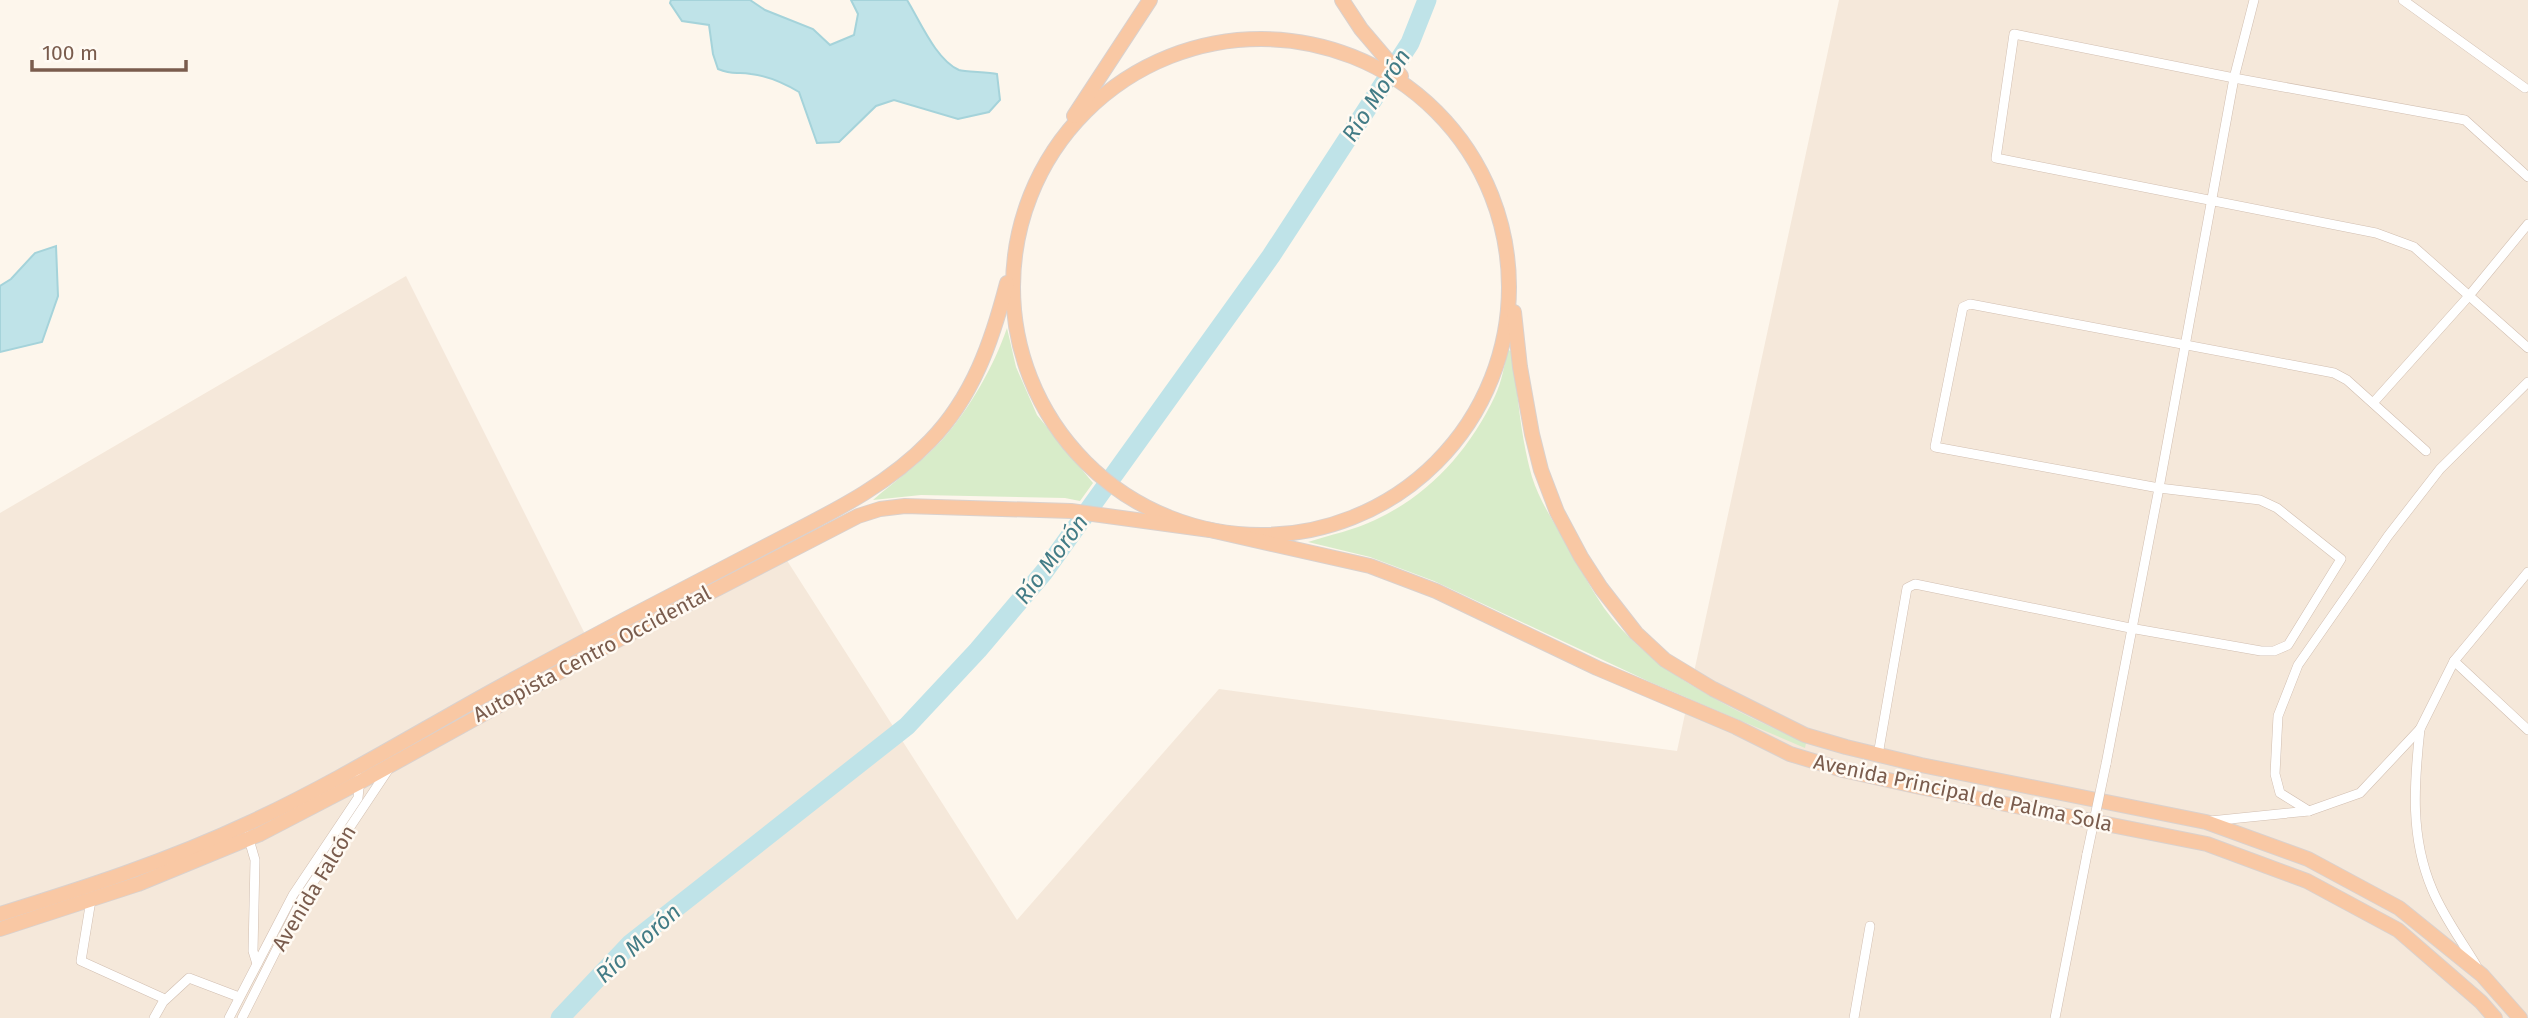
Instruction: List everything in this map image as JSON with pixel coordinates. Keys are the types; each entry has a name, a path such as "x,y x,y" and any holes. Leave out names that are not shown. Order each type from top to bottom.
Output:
{"highway":[{"path":"1150,0 1074,115 1029,199 1016,247 1013,307 1025,365 1041,402 1062,436 1101,477 1130,498 1172,519 1210,530 1270,535 1329,525 1385,502 1433,466 1460,436 1490,385 1507,328 1510,268 1501,219 1482,173 1455,131 1420,96 1382,64 1342,0"},
{"path":"1052,155 1076,123 1105,95 1156,64 1193,50 1242,41 1293,42 1382,64"},
{"name":"Autopista Centro Occidental","path":"0,929 162,875 248,831 579,644 831,513 901,468 948,420 972,385 991,340 1016,247"},
{"name":"Avenida Principal de Palma Sola","path":"1510,268 1527,408 1541,470 1569,536 1614,605 1636,633 1665,660 1713,689 1805,735 1878,755 2206,822 2308,859 2399,908 2482,975 2520,1018"},
{"name":"Autopista Centro Occidental","path":"0,914 248,831 360,782 598,650 858,516 880,509 905,506 1030,508 1210,530"},
{"name":"Avenida Principal de Palma Sola","path":"1210,530 1349,560 1418,583 1597,668 1736,727 1790,754 1843,770 1920,787 2207,844 2307,881 2398,930 2496,1018"}],"street":[{"path":"2055,1018 2159,488 2234,78 2254,0"},
{"path":"2403,0 2525,88"},
{"path":"2528,177 2465,120 2014,34 1996,158 2376,233 2414,247 2528,348"},
{"path":"2373,403 2468,297 2528,223"},
{"path":"1878,755 1907,589 1915,584 2130,628 2260,651 2274,651 2288,645 2342,559 2277,508 2260,500 2159,488 1935,447 1963,307 1970,304 2334,373 2347,380 2426,451"},
{"path":"2309,811 2280,793 2275,774 2278,716 2298,665 2388,536 2440,469 2528,382"},
{"path":"2206,822 2309,811 2360,793 2420,729 2454,662 2528,572"},
{"path":"2454,662 2528,730"},
{"path":"2420,729 2414,786 2415,827 2423,860 2432,890 2482,975"},
{"name":"Avenida Falcón","path":"242,1018 302,899 393,763"},
{"name":"Avenida Falcón","path":"229,1018 293,895 358,798 360,766"},
{"path":"248,831 255,860 253,951 257,964"},
{"path":"91,900 81,961 165,999"},
{"path":"1854,1018 1870,926"},
{"path":"154,1018 165,999 189,978 239,997"}],"shaded area":[{"path":"1839,0 2528,0 2528,1018 0,1018 0,513 406,276 590,644 779,548 1017,920 1219,689 1677,751"}],"green space":[{"path":"1007,328 1016,367 1037,415 1093,483 1080,501 1065,498 921,495 873,500 926,456 952,428 980,387"},
{"path":"1508,350 1512,351 1525,446 1535,486 1604,608 1645,652 1670,671 1751,718 1806,743 1805,748 1650,682 1434,581 1370,557 1308,542 1350,530 1395,510 1446,469 1485,416 1499,385"}],"water":[{"path":"671,0 750,0 765,10 813,29 830,45 854,35 858,14 851,0 907,0 936,49 951,65 962,71 997,74 1000,100 989,112 958,119 894,100 876,106 839,142 817,143 799,92 764,76 718,69 709,25 682,21 670,3"},
{"path":"56,246 58,296 42,342 0,352 0,286 11,279 35,253"}],"waterway":[{"name":"Río Morón","path":"560,1018 630,944 907,726 978,650 1044,572 1271,256 1410,43 1427,0"}]}
